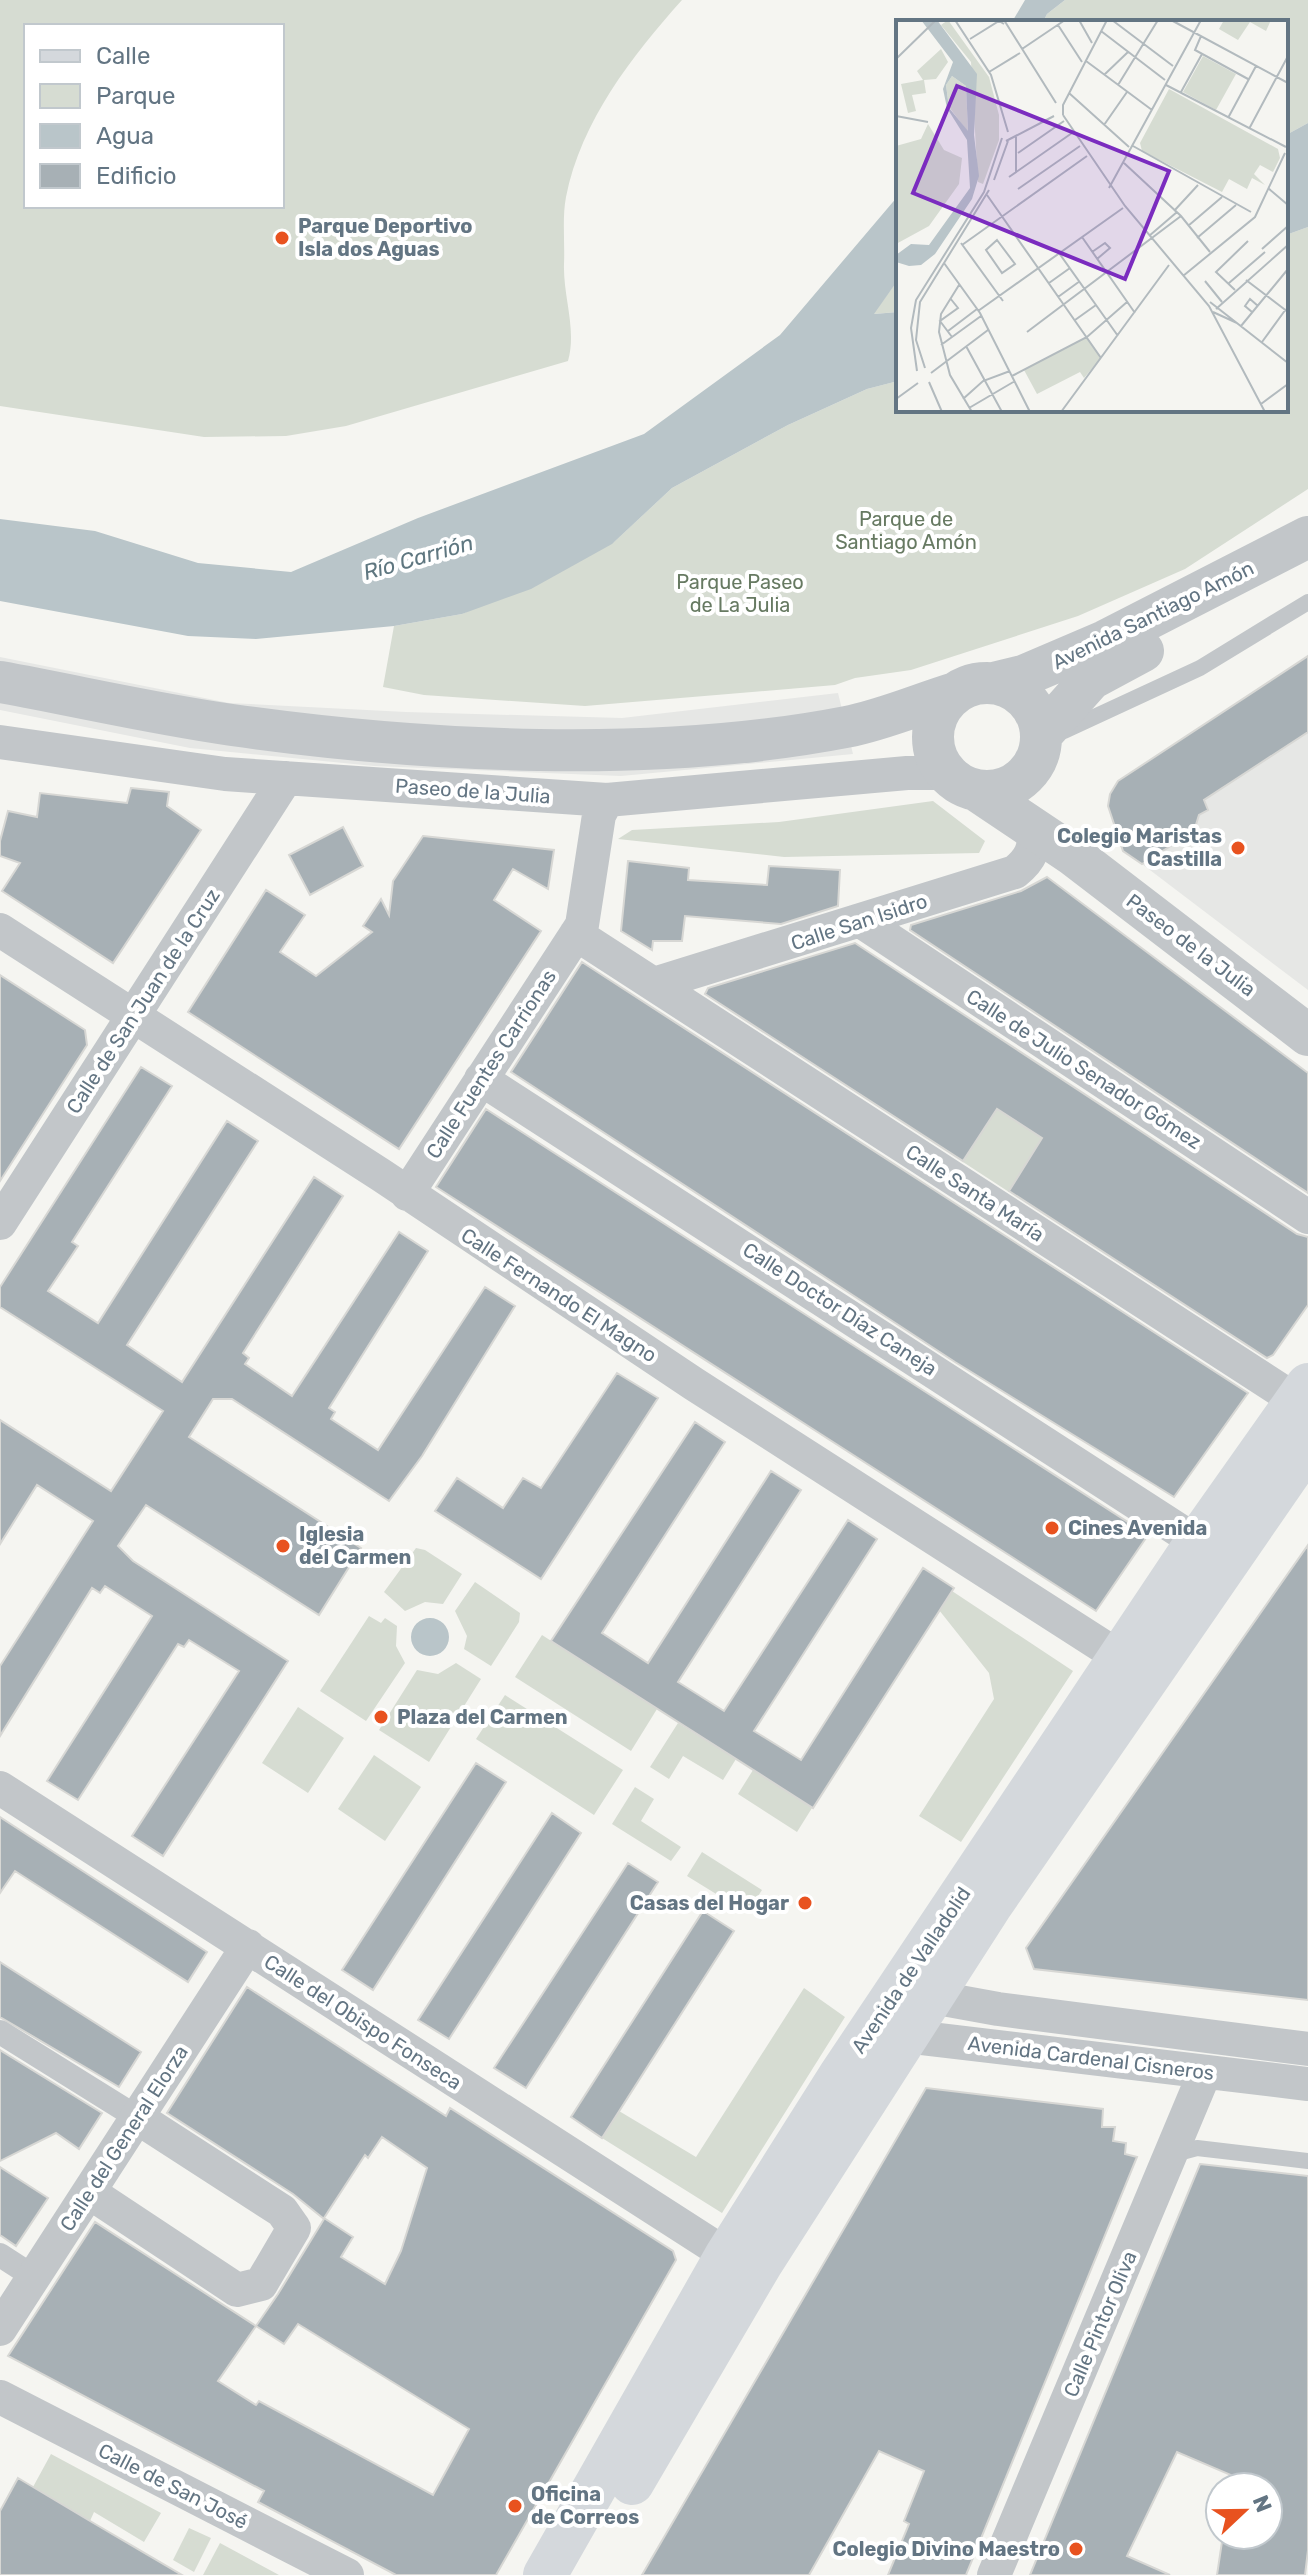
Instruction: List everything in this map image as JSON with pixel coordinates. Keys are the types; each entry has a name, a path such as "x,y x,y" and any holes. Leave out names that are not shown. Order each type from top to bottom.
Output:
{"main road":[{"name":"Avenida de Valladolid","path":"545,2575 727,2255 919,1989 1121,1658 1197,1542 1302,1393"},
{"name":"Avenida de Valladolid","path":"919,1989 990,1906 1308,1445"},
{"name":"Avenida de Valladolid","path":"578,2575 761,2263 892,2027"}],"street":[{"name":"Avenida Santiago Amón","path":"975,688 1023,676 1105,641 1308,537"},
{"name":"Avenida Santiago Amón","path":"1039,747 1091,679 1248,591 1308,546"},
{"name":"Paseo de la Julia","path":"0,682 229,725 481,747 634,749 849,726 975,688"},
{"path":"975,688 1012,689 1027,701 1037,716 1039,747 1026,774 1012,785 994,791 953,770 937,717 975,688"},
{"name":"Paseo de la Julia","path":"849,726 883,729 953,770 1073,855 1308,1035"},
{"name":"Paseo de la Julia","path":"0,742 58,753 286,778 607,800 953,770"},
{"name":"Paseo de la Julia","path":"1039,747 1047,800 1073,855"},
{"name":"Calle de San Juan de la Cruz","path":"0,1223 286,778"},
{"name":"Calle Fuentes Carrionas","path":"407,1194 582,925 599,815 607,800"},
{"name":"Calle San Isidro","path":"654,984 1015,872 1029,860 1035,845 1034,829"},
{"name":"Calle de Julio Senador Gómez","path":"861,921 1308,1217"},
{"name":"Calle Fernando El Magno","path":"0,930 694,1384 1121,1658"},
{"name":"Calle Santa María","path":"576,934 1302,1393"},
{"name":"Calle Doctor Díaz Caneja","path":"481,1079 1197,1542"},
{"name":"Calle del Obispo Fonseca","path":"0,1788 727,2255"},
{"name":"Calle del General Elorza","path":"0,2329 248,1946"},
{"name":"Avenida Cardenal Cisneros","path":"919,1989 998,2009 1308,2049"},
{"name":"Avenida Cardenal Cisneros","path":"892,2027 1308,2084"},
{"path":"0,2032 282,2211 294,2228 261,2284 237,2290 89,2192"},
{"name":"Calle Pintor Oliva","path":"994,2575 1205,2072"},
{"path":"0,2255 34,2277"},
{"name":"Calle de San José","path":"0,2397 347,2575"}],"lane":[{"path":"1039,747 1072,726 1200,668 1308,602"},
{"path":"1170,2155 1197,2148 1308,2161"}],"shaded area":[{"path":"0,657 229,703 406,712 622,718 838,693 853,754 621,776 374,766 190,748 0,710"},
{"name":"Colegio Maristas Castilla","path":"1308,732 1308,990 1142,864 1194,831 1199,815 1208,810 1204,800"}],"green space":[{"name":"Parque Deportivo Isla dos Aguas","path":"0,0 682,0 611,91 583,142 573,169 564,222 564,276 571,337 568,361 346,426 286,436 204,437 0,406"},
{"path":"1065,0 1308,0 1308,123 1288,134 1288,20 1044,20"},
{"name":"Parque de Santiago Amón","path":"1308,227 1308,489 1185,569 1078,616 911,670 855,678 835,685 585,706 424,695 383,687 394,626 462,614 614,542 672,488 788,425 867,389 896,382 896,412 1288,412 1288,234"},
{"path":"896,283 896,312 873,314"},
{"path":"933,801 985,841 979,853 784,857 618,839 632,830 779,822"},
{"path":"997,1109 1042,1138 1009,1192 963,1162"},
{"path":"416,1548 425,1550 462,1574 443,1604 425,1602 405,1611 384,1592"},
{"path":"475,1582 520,1613 519,1622 491,1666 464,1649 467,1636 455,1611"},
{"path":"952,1591 1073,1671 961,1842 919,1816 994,1699 989,1673 939,1610"},
{"path":"369,1616 381,1623 385,1618 397,1626 396,1646 405,1663 366,1721 320,1691"},
{"path":"542,1635 657,1709 631,1751 515,1677"},
{"path":"456,1663 481,1679 429,1762 379,1730 417,1670 438,1674"},
{"path":"505,1695 623,1770 594,1815 476,1739"},
{"path":"298,1707 344,1738 308,1793 262,1763"},
{"path":"678,1723 736,1759 723,1780 683,1756 669,1779 650,1767"},
{"path":"374,1755 421,1787 385,1841 338,1809"},
{"path":"753,1770 812,1808 797,1832 738,1794"},
{"path":"635,1787 654,1799 641,1821 681,1847 671,1861 612,1824"},
{"path":"702,1852 762,1890 747,1913 687,1876"},
{"path":"804,1988 845,2017 722,2213 602,2138 619,2111 696,2157"},
{"path":"51,2454 161,2513 144,2542 94,2512 90,2521 33,2487"},
{"path":"189,2528 211,2538 194,2572 173,2560"},
{"path":"220,2543 279,2575 203,2575"}],"water":[{"path":"1025,0 1065,0 1044,20 1013,20"},
{"path":"1308,123 1308,227 1288,234 1288,134"},
{"name":"Río Carrión","path":"896,198 896,283 874,314 896,312 896,382 867,389 788,425 672,488 612,544 531,589 462,614 394,626 256,639 188,636 0,601 0,519 95,531 198,563 291,572 418,518 644,434 780,335"},
{"path":"430,1618 443,1624 449,1637 443,1650 430,1656 417,1650 411,1637 417,1624"}],"building":[{"path":"1308,656 1308,732 1204,800 1208,810 1199,815 1194,831 1142,864 1123,851 1108,806 1110,794 1118,781"},
{"path":"131,788 169,792 167,806 201,830 113,963 2,891 20,863 0,856 0,841 8,811 37,817 40,793 127,803"},
{"path":"343,827 363,866 310,895 289,855"},
{"path":"423,836 554,850 548,889 513,869 494,900 541,931 399,1149 188,1012 266,890 305,915 280,952 316,976 372,932 363,926 381,899 389,915 393,881"},
{"path":"628,861 689,868 688,880 767,885 769,866 840,870 838,906 781,924 685,916 682,941 653,941 652,950 621,931"},
{"path":"1047,877 1308,1073 1308,1193 910,930 911,925 1021,891"},
{"path":"855,943 1297,1234 1308,1237 1308,1305 1273,1355 1267,1358 1009,1191 1042,1138 997,1109 963,1161 705,994 708,988"},
{"path":"582,962 1248,1393 1174,1497 955,1362 511,1072"},
{"path":"0,975 85,1030 87,1045 0,1181"},
{"path":"141,1067 172,1086 72,1242 78,1246 48,1291 98,1323 227,1121 258,1141 127,1345 182,1382 314,1177 343,1196 243,1353 249,1358 245,1364 292,1396 399,1232 428,1251 329,1408 335,1412 331,1419 378,1450 485,1287 515,1306 422,1456 389,1501 232,1399 213,1399 189,1437 361,1548 319,1615 146,1505 118,1546 133,1561 288,1661 163,1856 132,1836 239,1671 189,1640 184,1647 178,1644 78,1800 47,1781 152,1616 105,1586 100,1593 92,1588 0,1736 0,1666 93,1521 37,1485 0,1544 0,1420 111,1491 163,1411 0,1307 0,1287"},
{"path":"486,1109 1148,1535 1096,1611 436,1187"},
{"path":"617,1373 658,1398 541,1579 435,1511 457,1478 503,1508 523,1478 541,1488"},
{"path":"695,1422 725,1442 602,1633 648,1663 771,1471 801,1490 678,1682 724,1711 848,1520 877,1539 754,1731 801,1760 923,1568 954,1588 813,1808 551,1641"},
{"path":"1308,1545 1308,2000 1034,1969 1026,1948"},
{"path":"476,1763 506,1782 373,1990 342,1970"},
{"path":"552,1813 581,1833 449,2039 418,2020"},
{"path":"0,1817 207,1952 188,1982 15,1871 0,1893"},
{"path":"628,1863 658,1882 526,2088 494,2068"},
{"path":"703,1911 734,1931 602,2138 571,2117"},
{"path":"0,1962 141,2052 119,2087 0,2017"},
{"path":"247,1987 446,2116 450,2108 673,2251 676,2260 496,2575 396,2575 258,2502 264,2491 8,2356 95,2222 256,2326 278,2294 324,2219 293,2194 167,2113","holes":["382,2137 427,2168 401,2251 385,2284 341,2257 353,2237 324,2218 365,2155 368,2158","298,2324 469,2429 433,2495 259,2401 256,2405 218,2381 256,2326 284,2344"]},
{"path":"0,2050 102,2113 79,2149 56,2133 0,2161"},
{"path":"926,2088 1103,2109 1102,2127 1115,2127 1113,2141 1126,2143 1125,2154 1137,2157 966,2575 888,2575 909,2524 904,2521 924,2471 879,2451 809,2575 642,2575"},
{"path":"1200,2164 1308,2176 1308,2550 1305,2575 1217,2575 1221,2551 1284,2551 1284,2471 1222,2471 1177,2452 1127,2556 1170,2575 1030,2575"},
{"path":"0,2167 48,2198 16,2246 0,2235"},
{"path":"18,2478 182,2575 0,2575 0,2511"}],"place":[{"name":"Parque Deportivo Isla dos Aguas","path":"282,238"},
{"name":"Colegio Maristas Castilla","path":"1238,848"},
{"name":"Cines Avenida","path":"1052,1528"},
{"name":"Iglesia del Carmen","path":"283,1546"},
{"name":"Plaza del Carmen","path":"381,1717"},
{"name":"Casas del Hogar","path":"805,1903"},
{"name":"Oficina de Correos","path":"515,2506"},
{"name":"Colegio Divino Maestro","path":"1076,2549"}],"park label":[{"name":"Parque Paseo de La Julia","path":"740,594"}]}
